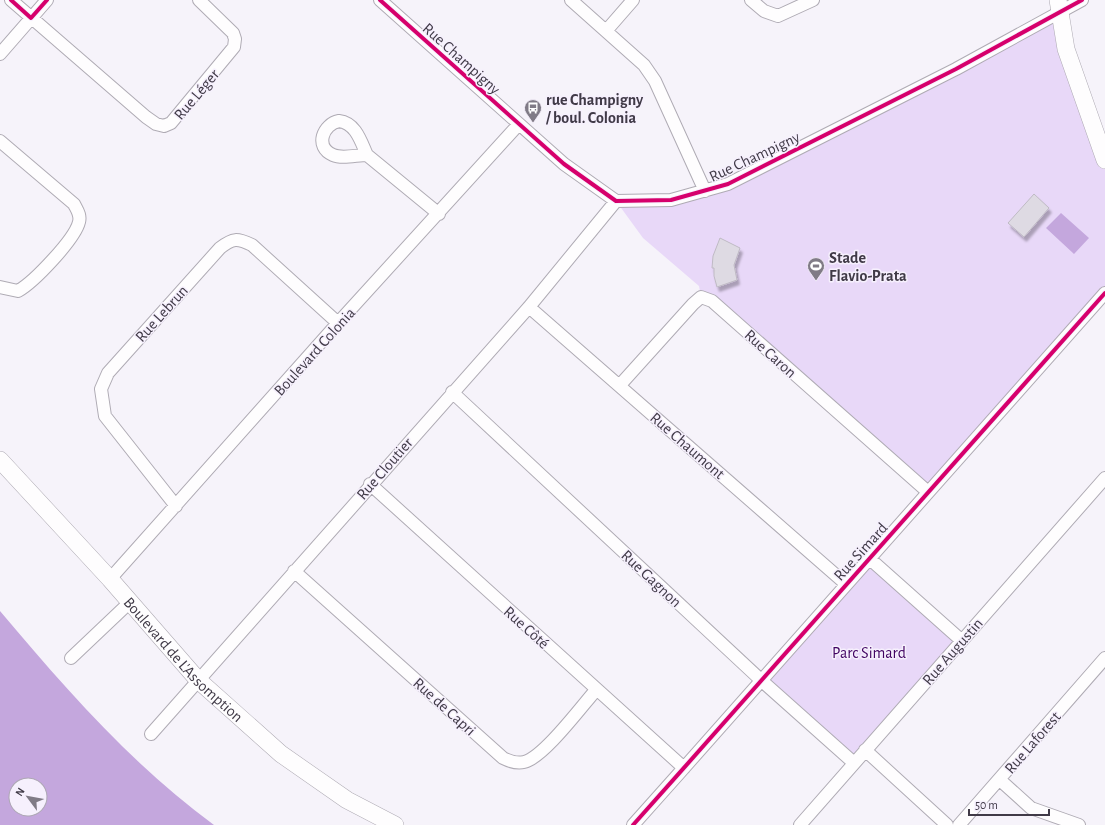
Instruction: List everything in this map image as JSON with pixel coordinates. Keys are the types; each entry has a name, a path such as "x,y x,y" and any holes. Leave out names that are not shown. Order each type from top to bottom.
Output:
{"street":[{"path":"11,0 31,18"},
{"path":"0,54 47,0"},
{"name":"Rue Léger","path":"31,18 146,117 156,124 164,126 171,123 179,115 190,99 234,47 236,39 233,33 199,0"},
{"name":"Rue Champigny","path":"380,0 564,164 616,201 671,200 728,184 956,69 1059,6 1082,0"},
{"path":"570,0 644,66 655,81 705,191"},
{"path":"606,31 633,0"},
{"path":"751,0 764,11 778,16 794,5 813,0"},
{"path":"1059,6 1066,49 1105,160"},
{"name":"Boulevard Colonia","path":"110,579 338,323 439,214 519,124"},
{"path":"0,141 74,204 80,214 79,222 66,243 29,285 18,291 0,287"},
{"path":"367,155 439,214"},
{"name":"Rue Cloutier","path":"151,734 370,484 529,307 616,201"},
{"name":"Rue Lebrun","path":"176,506 105,416 101,388 108,373 113,367 220,248 229,241 240,240 252,245 338,323"},
{"name":"Rue Simard","path":"633,825 1105,293"},
{"name":"Rue Caron","path":"620,386 693,304 701,297 712,301 928,492"},
{"name":"Rue Chaumont","path":"529,307 846,584"},
{"name":"Rue Gagnon","path":"452,392 762,681 854,763"},
{"name":"Boulevard de L'Assomption","path":"0,460 110,579 129,603 198,680 281,754 347,800 395,825"},
{"name":"Rue Augustin","path":"800,825 961,640 1105,478"},
{"name":"Rue Côté","path":"370,484 684,768"},
{"path":"870,559 961,640"},
{"name":"Rue de Capri","path":"294,571 503,758 514,763 524,762 539,755 596,690"},
{"path":"71,658 129,603"},
{"name":"Rue Laforest","path":"959,825 1000,780 1105,658"},
{"path":"865,750 947,825"},
{"path":"1000,780 1031,808 1079,825"}],"green space":[{"path":"1059,12 1105,160 1105,293 928,492 701,297 699,286 643,238 616,201 705,191"},
{"name":"Parc Simard","path":"870,559 961,640 854,763 762,681"}],"shaded area":[{"path":"1061,213 1089,238 1074,254 1046,228"},
{"path":"0,611 75,697 127,751 184,802 214,825 0,825"}],"building":[{"path":"1034,194 1049,208 1024,237 1008,223"},
{"path":"720,238 740,248 734,265 737,280 717,287 714,276 714,268 712,268 713,256"}],"cycle path":[{"path":"11,0 31,18 47,0"},
{"path":"380,0 564,164 616,201 671,200 728,184 956,69 1082,0"},
{"path":"633,825 1105,293"}],"place":[{"name":"rue Champigny / boul. Colonia","path":"533,123"},
{"name":"Stade Flavio-Prata","path":"816,281"}]}
